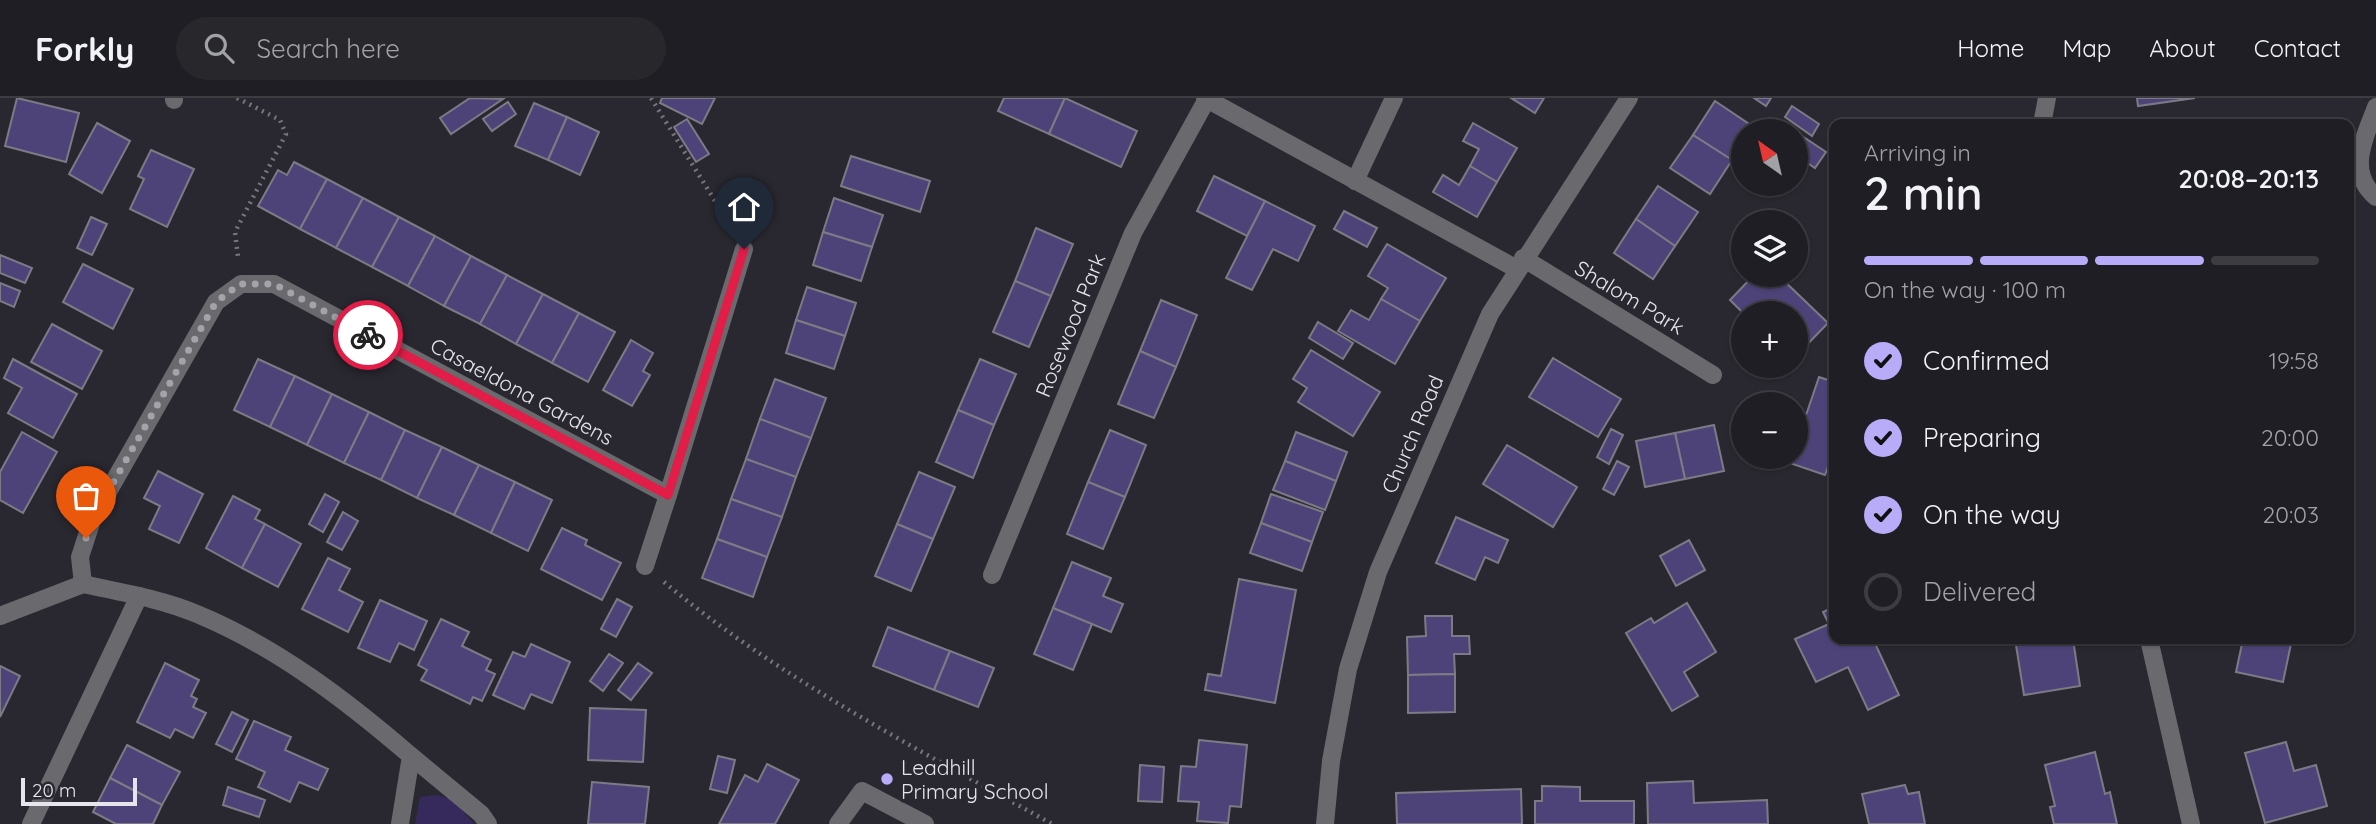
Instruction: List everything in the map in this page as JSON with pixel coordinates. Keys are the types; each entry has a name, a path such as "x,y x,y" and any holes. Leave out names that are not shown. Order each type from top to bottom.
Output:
{"street":[{"path":"1355,181 1394,98"},
{"name":"Church Road","path":"1325,824 1331,761 1348,669 1378,572 1490,314 1629,98"},
{"path":"2043,119 2047,98"},
{"name":"Rosewood Park","path":"992,575 1133,233 1206,99 1355,181 1520,264"},
{"path":"2376,107 2357,139 2360,152 2359,171 2367,190 2376,197"},
{"path":"645,566 744,249"},
{"name":"Shalom Park","path":"1520,264 1713,374"},
{"name":"Casaeldona Gardens","path":"240,284 274,284 668,495"},
{"path":"83,584 80,557 92,520 216,302 240,284"},
{"path":"0,616 83,584 139,596 197,613 299,668 365,716 481,814 488,824"},
{"path":"31,824 139,596"},
{"path":"2150,644 2191,824"},
{"path":"400,824 411,756"},
{"path":"838,824 862,791 925,824"}],"path":[{"path":"237,98 280,120 286,134 235,232 240,284"},
{"path":"651,98 744,249"},
{"path":"645,566 708,619 754,650 887,732 1052,824"}],"shaded area":[{"path":"436,795 454,800 474,824 415,824 420,797"}],"building":[{"path":"17,98 79,113 66,162 5,146"},
{"path":"470,98 503,99 451,134 440,118"},
{"path":"662,98 715,98 702,124 660,103"},
{"path":"1004,98 1065,98 1049,134 998,111"},
{"path":"1065,98 1137,131 1121,167 1049,134"},
{"path":"1511,98 1544,98 1535,113"},
{"path":"1754,98 1771,98 1766,106"},
{"path":"2137,98 2195,98 2138,106"},
{"path":"1715,101 1742,119 1731,119 1731,159 1693,135"},
{"path":"508,102 516,114 492,131 483,119"},
{"path":"534,103 567,117 548,160 515,146"},
{"path":"1792,106 1819,124 1812,136 1808,133 1808,119 1785,117"},
{"path":"567,117 599,132 580,175 548,160"},
{"path":"687,119 709,154 696,162 674,127"},
{"path":"97,123 130,141 102,193 69,174"},
{"path":"1473,123 1517,148 1497,182 1470,166 1479,149 1463,141"},
{"path":"1693,135 1731,159 1710,194 1670,168"},
{"path":"1808,140 1826,152 1815,168 1808,163"},
{"path":"151,150 194,169 167,227 130,209 144,179 138,176"},
{"path":"851,156 930,181 920,212 841,186"},
{"path":"294,162 327,179 300,229 258,206 278,170 287,175"},
{"path":"1470,166 1497,182 1477,217 1433,192 1443,175 1459,185"},
{"path":"1214,176 1265,201 1247,236 1197,211"},
{"path":"327,179 363,198 336,248 300,229"},
{"path":"1658,186 1698,212 1675,246 1636,219"},
{"path":"363,198 399,217 372,267 336,248"},
{"path":"834,198 883,215 872,247 823,232"},
{"path":"1265,201 1315,226 1298,261 1273,249 1252,290 1226,278"},
{"path":"1344,211 1377,228 1367,247 1334,229"},
{"path":"91,217 107,224 92,255 77,248"},
{"path":"399,217 435,236 408,286 372,267"},
{"path":"1636,219 1675,246 1653,279 1614,253"},
{"path":"1036,228 1073,244 1051,296 1015,281"},
{"path":"823,232 872,247 861,281 813,265"},
{"path":"435,236 471,256 444,306 408,286"},
{"path":"1387,244 1446,278 1420,321 1381,299 1388,288 1368,276"},
{"path":"0,255 32,268 25,283 0,273"},
{"path":"471,256 507,275 480,324 444,306"},
{"path":"83,264 133,289 113,329 63,302"},
{"path":"507,275 543,294 516,344 480,324"},
{"path":"1015,281 1051,296 1029,347 993,332"},
{"path":"0,283 20,291 14,307 0,301"},
{"path":"807,287 856,303 845,336 796,320"},
{"path":"1742,287 1790,287 1805,301 1731,301"},
{"path":"543,294 579,313 552,363 516,344"},
{"path":"1381,299 1420,321 1395,364 1338,331 1351,310 1369,320"},
{"path":"1161,300 1197,315 1176,367 1140,351"},
{"path":"1808,304 1828,323 1808,344"},
{"path":"579,313 615,332 588,382 552,363"},
{"path":"796,320 845,336 834,369 786,353"},
{"path":"1318,322 1353,343 1343,359 1309,338"},
{"path":"52,324 102,351 82,389 31,362"},
{"path":"631,340 653,353 643,371 650,375 632,406 603,390"},
{"path":"1311,350 1380,392 1353,436 1298,402 1307,388 1293,379"},
{"path":"1140,351 1176,367 1154,418 1118,404"},
{"path":"1553,358 1621,399 1598,437 1529,397"},
{"path":"13,359 77,394 53,438 8,413 22,388 4,378"},
{"path":"258,359 295,376 270,427 234,410"},
{"path":"980,359 1016,374 994,425 958,410"},
{"path":"295,376 332,394 307,445 270,427"},
{"path":"1819,377 1829,380 1829,464 1825,475 1807,469 1808,409"},
{"path":"775,379 826,398 811,438 760,419"},
{"path":"332,394 369,412 344,463 307,445"},
{"path":"958,410 994,425 973,478 936,462"},
{"path":"369,412 405,430 381,480 344,463"},
{"path":"760,419 811,438 796,477 746,459"},
{"path":"1714,425 1724,471 1685,479 1675,433"},
{"path":"1611,429 1623,435 1609,464 1597,457"},
{"path":"405,430 442,447 417,498 381,480"},
{"path":"1110,430 1146,445 1125,497 1088,482"},
{"path":"22,432 57,452 23,513 0,500 0,472"},
{"path":"1296,432 1347,452 1336,481 1285,461"},
{"path":"1675,433 1685,479 1645,487 1636,441"},
{"path":"1507,445 1577,487 1553,527 1483,484"},
{"path":"442,447 479,465 454,515 417,498"},
{"path":"746,459 796,477 782,517 731,499"},
{"path":"1285,461 1336,481 1325,510 1273,490"},
{"path":"1617,461 1629,467 1614,495 1603,489"},
{"path":"479,465 515,482 491,533 454,515"},
{"path":"158,471 203,494 179,543 149,529 160,506 144,498"},
{"path":"919,472 955,487 933,539 897,524"},
{"path":"515,482 552,500 528,551 491,533"},
{"path":"1088,482 1125,497 1103,549 1067,534"},
{"path":"325,494 339,502 323,532 309,524"},
{"path":"1271,494 1323,512 1312,542 1261,523"},
{"path":"233,496 260,510 255,519 265,524 242,568 206,548"},
{"path":"731,499 782,517 767,557 717,539"},
{"path":"343,512 358,521 342,550 327,542"},
{"path":"1456,517 1508,540 1498,563 1485,557 1475,580 1436,563"},
{"path":"1261,523 1312,542 1302,571 1250,553"},
{"path":"265,524 301,544 278,587 242,568"},
{"path":"897,524 933,539 911,591 875,576"},
{"path":"562,528 587,540 585,545 621,563 602,600 541,569"},
{"path":"717,539 767,557 753,597 702,578"},
{"path":"1689,540 1705,570 1676,586 1660,556"},
{"path":"328,558 350,569 339,590 363,602 348,632 302,609"},
{"path":"1072,562 1111,578 1103,596 1123,604 1111,632 1053,608"},
{"path":"1239,579 1296,590 1275,703 1205,690 1208,674 1221,676"},
{"path":"617,599 632,607 616,637 601,629"},
{"path":"380,600 427,621 414,650 399,643 390,662 358,648"},
{"path":"1687,603 1716,652 1684,672 1698,696 1672,711 1626,633 1651,618 1654,623"},
{"path":"1053,608 1092,624 1073,670 1034,654"},
{"path":"1829,609 1829,624 1823,612"},
{"path":"1425,616 1452,616 1452,636 1469,636 1470,654 1454,654 1455,674 1408,675 1407,637 1426,636"},
{"path":"441,619 469,632 462,646 491,660 486,670 495,674 482,701 473,697 470,704 421,680 427,670 418,665"},
{"path":"1829,624 1829,644 1875,644 1899,695 1868,710 1848,667 1816,682 1795,639"},
{"path":"888,627 950,651 934,690 873,666"},
{"path":"531,644 570,662 552,703 531,694 524,709 493,695 513,652 525,657"},
{"path":"2016,644 2074,644 2080,686 2024,695"},
{"path":"2242,644 2291,644 2283,682 2236,672"},
{"path":"950,651 994,668 978,707 934,690"},
{"path":"609,654 623,663 603,691 590,681"},
{"path":"165,663 199,680 191,696 197,699 193,707 206,713 193,738 175,729 170,738 137,722"},
{"path":"638,663 652,673 631,700 618,690"},
{"path":"0,666 20,676 0,717"},
{"path":"1455,674 1455,712 1408,713 1408,675"},
{"path":"590,708 646,710 643,762 588,760"},
{"path":"232,712 248,720 232,752 216,744"},
{"path":"254,721 291,737 285,750 328,769 318,790 299,782 290,802 258,787 265,772 236,759"},
{"path":"1199,740 1247,745 1241,807 1230,806 1228,823 1197,821 1199,802 1178,801 1181,766 1196,767"},
{"path":"2286,742 2294,771 2316,765 2327,806 2265,823 2245,753"},
{"path":"127,745 180,772 162,805 110,778"},
{"path":"2095,752 2105,794 2110,792 2117,824 2054,824 2050,807 2055,806 2045,765"},
{"path":"718,756 735,760 727,793 710,789"},
{"path":"767,764 799,780 775,824 719,824 745,775 758,782"},
{"path":"1140,765 1164,767 1162,802 1138,801"},
{"path":"110,778 162,805 153,824 116,824 93,812"},
{"path":"1693,781 1694,803 1767,800 1768,824 1648,824 1647,783"},
{"path":"592,782 649,787 645,824 588,824"},
{"path":"1905,785 1908,794 1919,792 1925,824 1869,824 1862,794"},
{"path":"1542,786 1580,787 1580,801 1634,801 1634,824 1535,824 1535,801 1542,801"},
{"path":"228,787 265,800 259,817 223,805"},
{"path":"1521,789 1522,824 1397,824 1396,793"}],"way so far":[{"path":"86,538 92,520 216,302 240,284 274,284 368,335"}],"place":[{"name":"Leadhill Primary School","path":"887,779"}],"route":[{"path":"368,335 668,495 744,249"}]}
